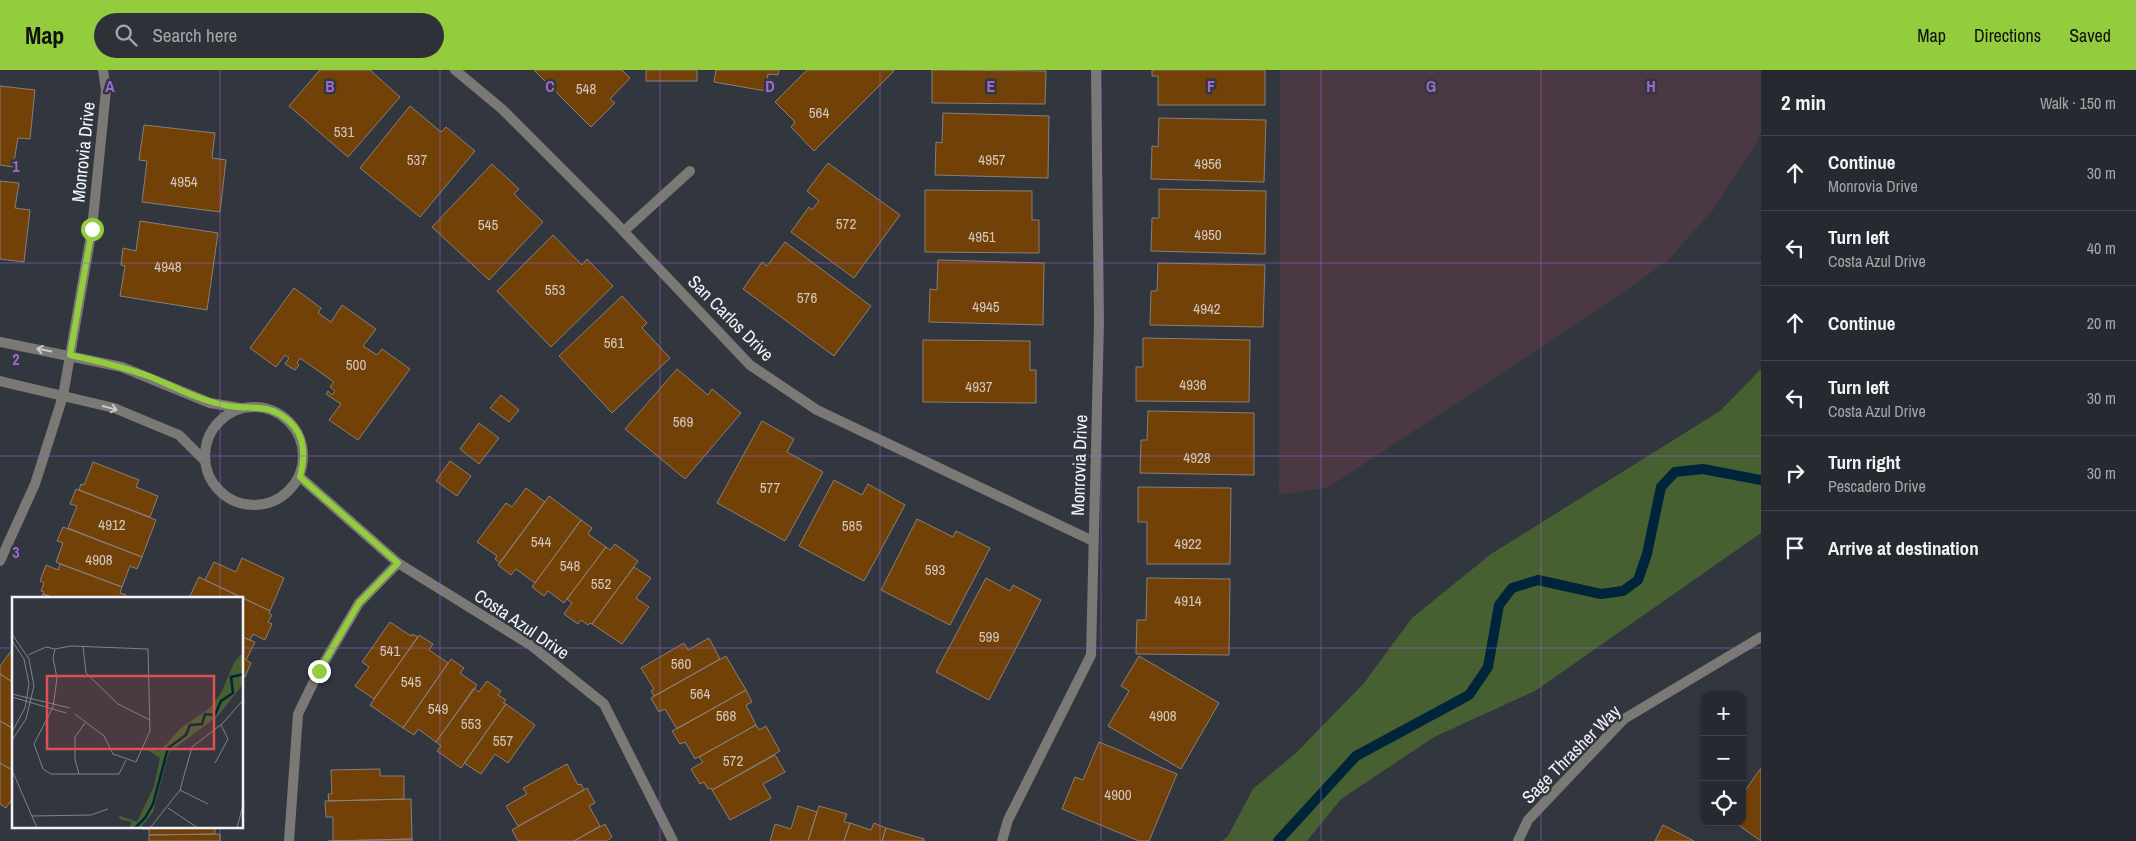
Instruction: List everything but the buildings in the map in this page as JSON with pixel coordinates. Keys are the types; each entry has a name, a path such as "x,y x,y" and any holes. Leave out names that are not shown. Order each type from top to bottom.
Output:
{"street":[{"name":"Monrovia Drive","path":"0,562 35,484 62,396 92,229 106,90 103,70"},
{"name":"San Carlos Drive","path":"455,70 502,109 624,231 750,365 826,414 1093,541"},
{"name":"Monrovia Drive","path":"1002,841 1008,820 1091,655 1099,322 1096,70"},
{"path":"624,231 690,171"},
{"path":"0,342 122,367 210,403 241,408 265,407 278,412 291,422 302,440 305,458 300,477 285,496 268,504 250,506 240,504 224,496 216,488 207,473 205,461 207,441 216,425 225,416 241,408"},
{"path":"0,381 114,408 178,435 205,461"},
{"name":"Costa Azul Drive","path":"300,477 398,563 532,646 604,704 673,841"},
{"path":"289,841 298,714 319,671 359,603 398,563"},
{"name":"Sage Thrasher Way","path":"1518,841 1528,820 1624,719 1761,638"}],"shaded area":[{"path":"1280,70 1761,70 1761,132 1754,147 1713,210 1668,260 1607,304 1329,487 1279,495"}],"green space":[{"path":"1761,369 1761,533 1535,691 1434,737 1341,799 1307,841 1222,841 1228,836 1253,789 1296,753 1364,683 1412,618 1491,554 1720,411"}],"waterway":[{"path":"1278,841 1356,756 1469,695 1488,667 1499,605 1512,588 1538,580 1601,594 1623,591 1638,580 1647,554 1661,487 1675,472 1703,469 1761,480"}],"route":[{"path":"92,229 70,355 122,367 151,377 210,403 241,408 265,407 278,412 291,422 302,440 305,458 300,477 398,563 359,603 319,671"}]}
